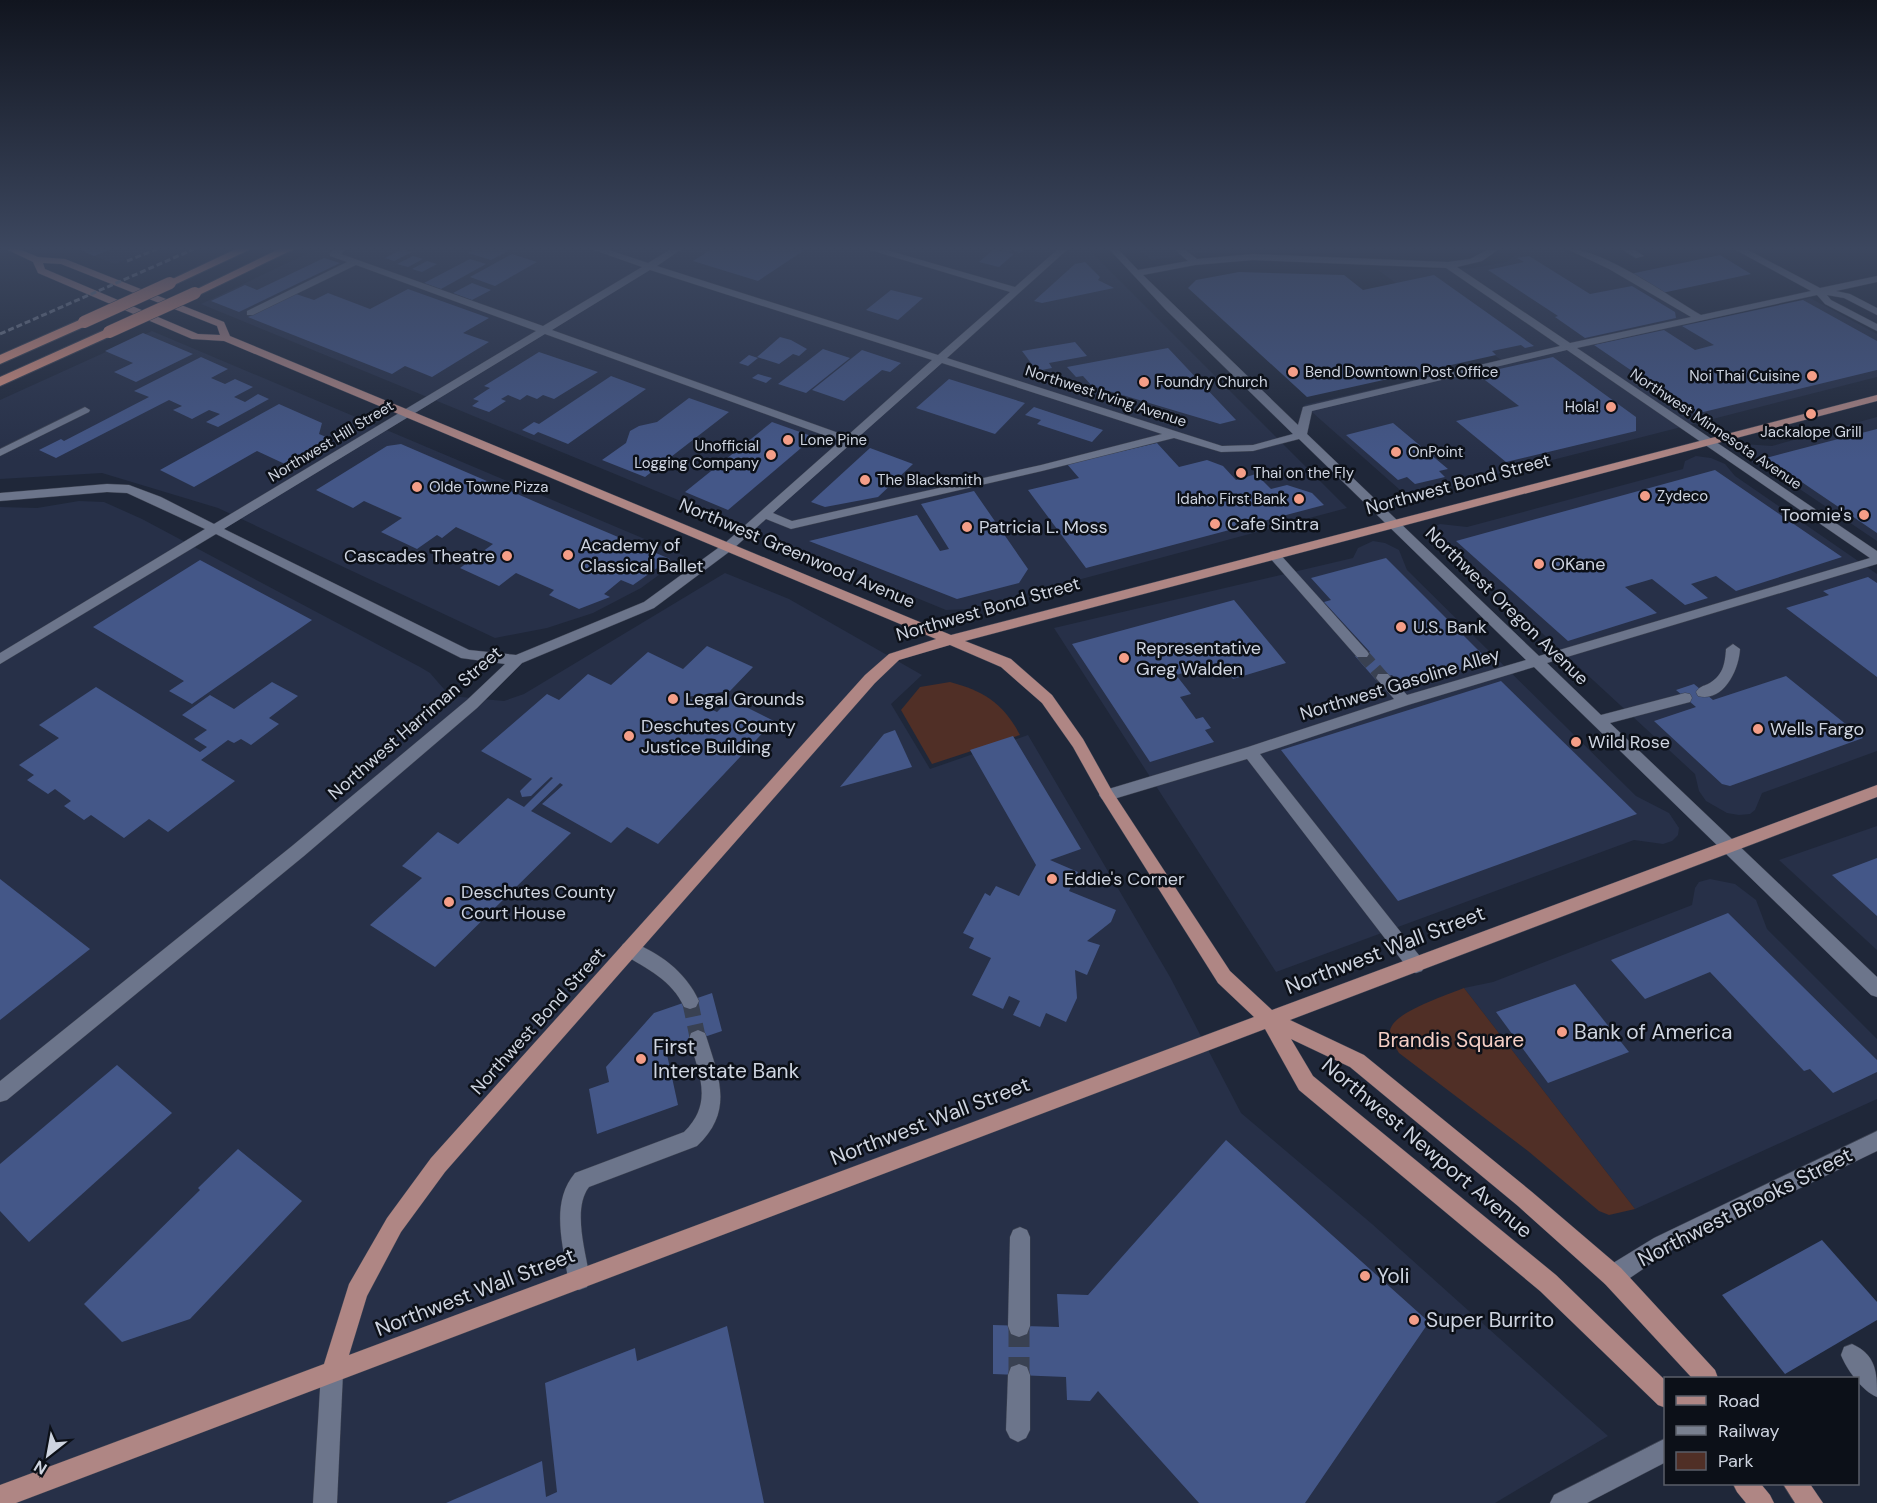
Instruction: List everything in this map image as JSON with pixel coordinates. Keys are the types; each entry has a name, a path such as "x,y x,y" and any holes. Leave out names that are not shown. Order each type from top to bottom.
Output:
{"highway":[{"path":"0,360 90,319"},
{"path":"0,382 137,319"}],"main road":[{"name":"Northwest Greenwood Avenue","path":"154,319 196,337 226,338 1006,663 1047,699 1078,742 1107,795 1224,977 1270,1020"},
{"name":"Northwest Greenwood Avenue","path":"209,319 221,324 226,338"},
{"name":"Northwest Bond Street","path":"332,1373 357,1292 393,1225 438,1165 870,679 894,657 953,639 1706,441 1875,400"},
{"name":"Northwest Wall Street","path":"0,1497 1877,791"},
{"name":"Northwest Newport Avenue","path":"1270,1020 1357,1061 1525,1199 1613,1276 1706,1377"},
{"name":"Northwest Newport Avenue","path":"1270,1020 1306,1083 1548,1283 1664,1396"},
{"path":"1746,1485 1762,1503"},
{"path":"1796,1485 1811,1503"}],"street":[{"path":"512,319 848,440"},
{"name":"Northwest Hill Street","path":"0,659 564,319"},
{"name":"Northwest Irving Avenue","path":"814,319 1221,449 1253,448 1301,435"},
{"name":"Northwest Harriman Street","path":"0,1093 307,843 472,704 517,660 649,606 729,546 985,319"},
{"name":"Northwest Oregon Avenue","path":"1180,319 1877,989"},
{"name":"Northwest Minnesota Avenue","path":"1527,319 1877,558"},
{"path":"1301,435 1307,409 1689,319"},
{"path":"1860,319 1877,328"},
{"path":"0,453 85,410"},
{"path":"765,514 791,525 1042,468 1175,434"},
{"path":"0,497 107,488 129,489 466,655 517,660"},
{"path":"1274,555 1362,654"},
{"name":"Northwest Gasoline Alley","path":"1107,795 1250,752 1404,701 1877,558"},
{"path":"1703,692 1719,686 1732,668 1733,649"},
{"path":"1383,678 1404,701"},
{"path":"1598,721 1685,698"},
{"path":"1250,752 1416,965"},
{"path":"629,949 678,979 686,989 690,1001"},
{"path":"579,1279 569,1208 573,1191 582,1180 690,1139 703,1130 712,1108 698,1039"},
{"name":"Northwest Brooks Street","path":"1613,1276 1662,1245 1874,1146"},
{"path":"1019,1326 1020,1237"},
{"path":"1852,1355 1877,1386"},
{"path":"325,1503 332,1373"},
{"path":"1017,1430 1019,1375"},
{"path":"1562,1503 1664,1450"}],"shaded area":[{"path":"238,319 1158,319 1347,508 969,609 946,610"},
{"path":"1445,319 1693,319 1698,322 1711,319 1849,319 1877,334 1877,377 1408,497 1304,405 1501,360"},
{"path":"152,331 685,556 641,588 593,613 547,628 495,638 218,508 102,473 0,479 0,400"},
{"path":"1877,417 1877,541 1770,469 1747,460 1739,447 1743,444 1772,446"},
{"path":"1696,456 1711,458 1725,464 1735,476 1877,574 1877,751 1762,793 1755,810 1750,814 1727,813 1706,801 1699,791 1695,774 1456,554 1438,547 1428,535 1433,527 1440,524 1467,527 1683,469 1685,461"},
{"path":"79,501 104,502 142,519 420,667 430,673 450,696 504,701 524,694 725,573 789,599 922,675 891,704 930,769 1028,735 1170,977 1241,1113 1372,1224 1608,1436 1495,1503 0,1503 0,507 37,508"},
{"path":"1373,541 1385,543 1399,550 1407,570 1636,796 1669,813 1679,828 1678,835 1672,841 1663,844 1634,840 1276,972 1054,628 1353,558 1358,548"},
{"path":"1877,826 1877,950 1779,860"},
{"path":"1710,879 1735,884 1756,900 1767,929 1877,1039 1877,1099 1635,1209 1464,988 1493,982 1692,905 1695,888 1699,882"}],"green space":[{"path":"950,682 983,694 991,700 1007,714 1020,735 932,764 901,710 920,687"},
{"name":"Brandis Square","path":"1464,988 1635,1209 1609,1215 1599,1211 1528,1151 1399,1053 1390,1037 1390,1031 1400,1017"}],"building":[{"path":"253,319 487,319 463,333 489,342 432,377 405,366 392,374"},
{"path":"1222,319 1496,319 1534,346 1525,348 1521,345 1492,351 1496,355 1307,397"},
{"path":"1558,319 1671,319 1585,338"},
{"path":"1714,319 1838,319 1877,341 1877,370 1695,414 1594,345 1664,330 1695,350 1714,345 1682,326"},
{"path":"143,333 193,354 136,382 114,372 133,363 105,351"},
{"path":"780,337 807,349 799,356 793,354 779,364 757,357"},
{"path":"1075,342 1087,356 1049,363 1052,368 1037,371 1022,351"},
{"name":"Foundry Church","path":"1168,348 1236,420 1220,424 1092,386 1083,376 1076,377 1067,367"},
{"path":"823,349 850,358 806,393 778,384"},
{"path":"862,350 901,363 890,372 882,370 844,401 812,390"},
{"path":"539,352 598,372 554,399 543,395 537,399 527,395 520,400 508,395 501,399 506,401 489,412 472,406 479,401 473,399 490,388 484,386"},
{"path":"749,355 758,358 748,366 739,363"},
{"path":"201,357 228,369 211,378 225,384 235,379 253,387 234,397 245,402 258,394 269,399 218,427 206,422 220,414 209,410 192,419 173,410 182,406 169,400 56,458 39,450 61,439 64,441 149,397 134,391"},
{"path":"1553,357 1636,417 1636,431 1506,462 1456,421 1519,406 1477,374"},
{"path":"758,374 772,378 766,383 752,378"},
{"path":"611,376 646,389 568,444 538,432 534,435 522,430 534,422 539,424"},
{"path":"949,379 1025,403 995,434 916,408"},
{"path":"689,398 729,412 645,477 602,460 626,443 630,431 639,426 657,422"},
{"path":"279,404 322,423 319,434 331,439 287,465 257,451 194,487 160,470"},
{"path":"1034,407 1103,430 1092,442 1037,424 1041,420 1025,415"},
{"path":"772,422 814,437 728,510 685,492"},
{"name":"OnPoint","path":"1393,423 1448,469 1439,471 1445,477 1415,484 1407,477 1398,480 1346,435"},
{"path":"1877,429 1877,533 1766,458 1842,438"},
{"path":"1157,443 1179,467 1207,460 1223,466 1236,480 1256,474 1271,489 1287,485 1312,493 1324,505 1086,568 1028,490 1079,478 1067,464"},
{"path":"401,444 670,559 633,585 621,580 604,594 610,597 579,609 549,595 554,590 516,573 499,586 460,568 493,544 456,527 442,538 437,535 417,549 381,532 402,518 364,501 353,508 316,490 387,446"},
{"name":"The Blacksmith","path":"870,448 913,464 878,497 825,507 811,502"},
{"path":"1715,470 1842,557 1736,591 1716,576 1691,584 1708,598 1685,605 1652,579 1625,587 1657,613 1568,641 1456,541"},
{"name":"Patricia L. Moss","path":"974,491 1028,569 1019,583 957,599 809,541 917,515 940,551 949,549 921,504"},
{"name":"U.S. Bank","path":"1386,558 1489,661 1403,687 1392,675 1376,680 1355,656 1370,652 1324,602 1331,600 1311,578"},
{"path":"200,560 312,620 192,704 169,691 184,681 93,627"},
{"path":"1868,577 1877,583 1877,677 1786,608 1829,595 1823,591"},
{"path":"1234,600 1286,663 1233,679 1220,662 1176,675 1191,694 1180,697 1196,719 1203,717 1211,728 1205,730 1214,742 1150,762 1072,644"},
{"name":"Deschutes County Justice Building","path":"707,646 753,667 730,691 686,697 717,712 730,699 774,721 658,844 627,827 611,843 542,804 563,785 560,783 531,811 571,833 435,967 370,925 422,878 402,866 438,832 458,844 508,798 524,807 553,778 551,777 531,796 522,797 520,791 532,779 481,751 547,694 559,700 588,674 611,685 648,652 683,669"},
{"name":"Wells Fargo","path":"1786,676 1863,738 1730,786 1722,784 1654,721 1696,707 1676,690 1694,684 1713,700"},
{"path":"1501,681 1637,814 1398,901 1281,750"},
{"path":"272,682 298,696 269,718 279,724 251,745 241,739 234,743 228,740 201,760 235,781 168,832 149,819 124,838 91,815 84,820 64,806 71,801 55,789 48,794 27,780 34,775 19,765 59,738 39,725 96,687 200,752 207,747 194,739 207,730 182,715 210,695 234,709"},
{"path":"895,730 912,767 840,787 884,734"},
{"name":"Eddie's Corner","path":"1013,736 1081,849 1050,860 1078,872 1069,891 1116,910 1111,922 1087,941 1100,945 1087,975 1075,970 1077,998 1066,1022 1046,1013 1040,1027 1013,1015 1020,1001 1009,996 1003,1009 972,995 991,958 969,948 974,938 963,933 985,893 990,896 996,886 1019,896 1036,865 970,750"},
{"path":"1877,858 1877,916 1832,875"},
{"path":"0,879 90,949 0,1020"},
{"path":"1728,913 1877,1060 1877,1072 1833,1093 1810,1069 1804,1071 1710,972 1645,999 1611,960"},
{"name":"Bank of America","path":"1575,984 1629,1052 1548,1083 1496,1012"},
{"name":"First Interstate Bank","path":"712,993 722,1031 666,1050 678,1105 597,1134 589,1089 609,1082 606,1067 654,1013"},
{"path":"117,1065 172,1113 29,1242 0,1211 0,1164"},
{"path":"1226,1140 1429,1322 1305,1503 1199,1503 1098,1391 1090,1401 1067,1400 1066,1377 993,1374 993,1325 1059,1327 1057,1294 1088,1295"},
{"path":"238,1149 302,1201 190,1319 122,1342 84,1304 200,1190 198,1188"},
{"path":"1822,1240 1877,1302 1877,1320 1785,1374 1722,1295"},
{"path":"727,1326 764,1503 446,1503 542,1461 546,1497 557,1492 545,1383 635,1348 637,1361"}],"tunnel":[{"path":"1362,654 1383,678"},
{"path":"690,1001 698,1039"},
{"path":"1019,1326 1019,1375"}],"railway":[{"path":"0,334 34,319"}],"place":[{"name":"Bend Downtown Post Office","path":"1293,372"},
{"name":"Noi Thai Cuisine","path":"1812,376"},
{"name":"Foundry Church","path":"1144,382"},
{"name":"Hola!","path":"1611,407"},
{"name":"Jackalope Grill","path":"1811,414"},
{"name":"Lone Pine","path":"788,440"},
{"name":"OnPoint","path":"1396,452"},
{"name":"Unofficial Logging Company","path":"771,455"},
{"name":"Thai on the Fly","path":"1241,473"},
{"name":"The Blacksmith","path":"865,480"},
{"name":"Olde Towne Pizza","path":"417,487"},
{"name":"Zydeco","path":"1645,496"},
{"name":"Idaho First Bank","path":"1299,499"},
{"name":"Toomie's","path":"1864,515"},
{"name":"Cafe Sintra","path":"1215,524"},
{"name":"Patricia L. Moss","path":"967,527"},
{"name":"Academy of Classical Ballet","path":"568,555"},
{"name":"Cascades Theatre","path":"507,556"},
{"name":"OKane","path":"1539,564"},
{"name":"U.S. Bank","path":"1401,627"},
{"name":"Representative Greg Walden","path":"1124,658"},
{"name":"Legal Grounds","path":"673,699"},
{"name":"Wells Fargo","path":"1758,729"},
{"name":"Deschutes County Justice Building","path":"629,736"},
{"name":"Wild Rose","path":"1576,742"},
{"name":"Eddie's Corner","path":"1052,879"},
{"name":"Deschutes County Court House","path":"449,902"},
{"name":"Bank of America","path":"1562,1032"},
{"name":"First Interstate Bank","path":"641,1059"},
{"name":"Yoli","path":"1365,1276"},
{"name":"Super Burrito","path":"1414,1320"}]}
